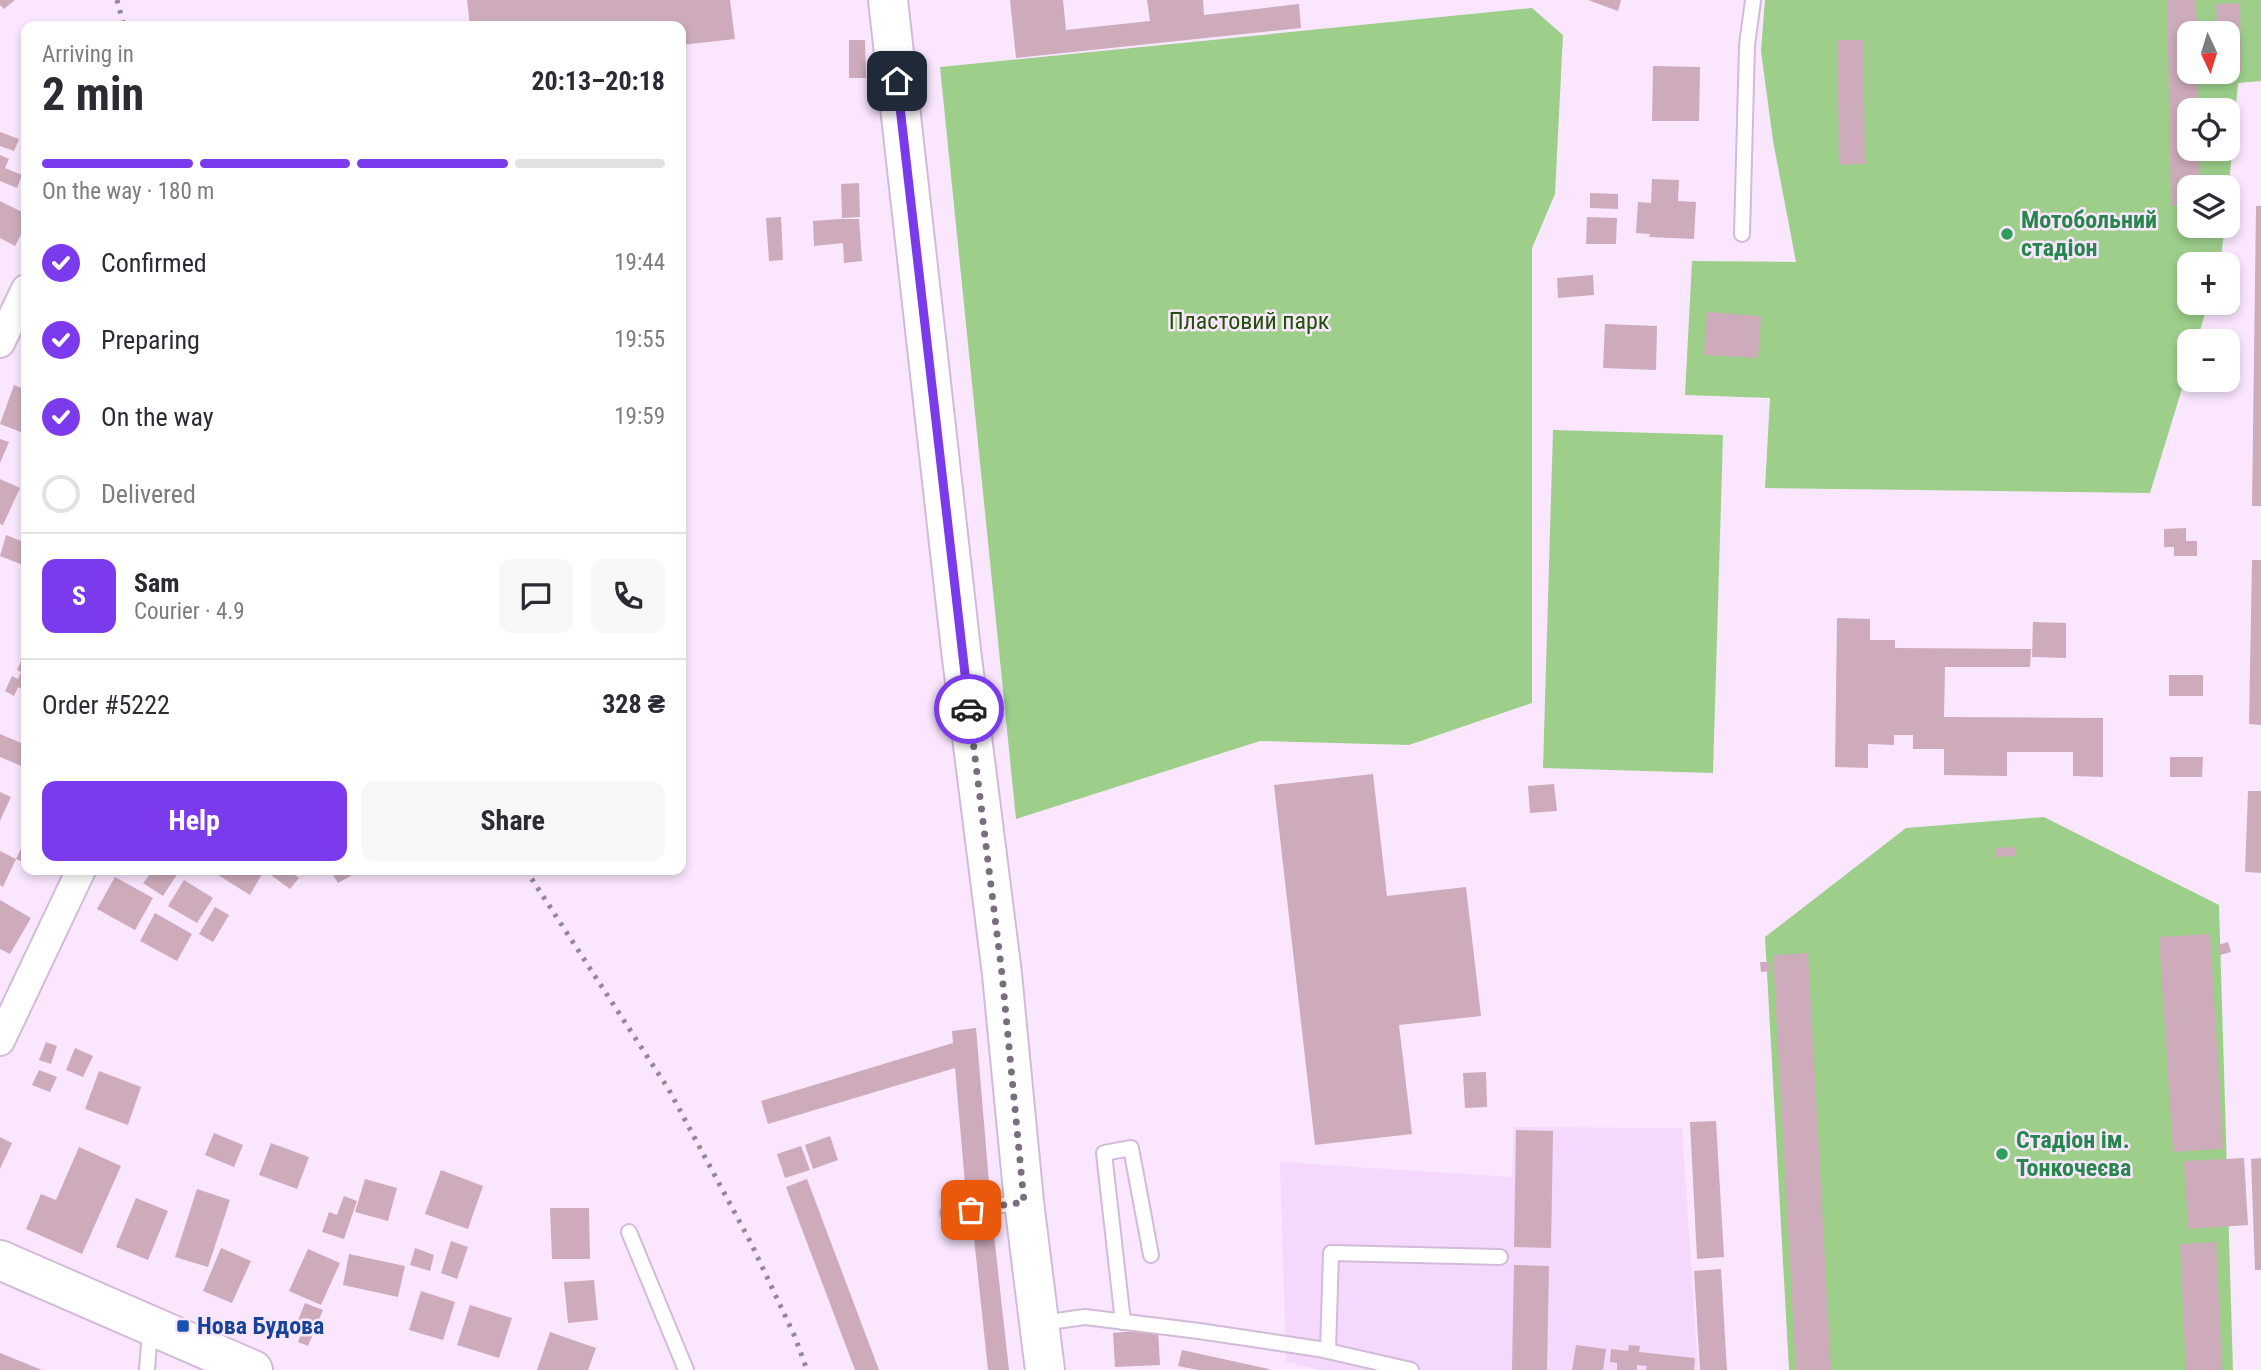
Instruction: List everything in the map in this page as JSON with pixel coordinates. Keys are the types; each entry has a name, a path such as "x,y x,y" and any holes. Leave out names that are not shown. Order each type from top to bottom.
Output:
{"main road":[{"path":"888,0 961,650 1002,974 1024,1202 1045,1370"},
{"path":"0,1260 253,1370"}],"street":[{"path":"0,343 21,299"},
{"path":"0,1041 78,875"}],"lane":[{"path":"1742,234 1747,45 1752,0"},
{"path":"1123,1322 1104,1153 1131,1148 1151,1255"},
{"path":"948,1213 1024,1202"},
{"path":"629,1232 686,1370"},
{"path":"1328,1350 1331,1253 1500,1257"},
{"path":"1039,1323 1085,1317 1328,1350 1410,1370"},
{"path":"147,1370 150,1326"}],"shaded area":[{"path":"1514,1127 1682,1128 1698,1370 1320,1370 1286,1362 1280,1162 1512,1177"}],"green space":[{"name":"Мотобольний стадіон","path":"1765,0 2261,0 2261,81 2240,83 2240,21 2177,21 2177,84 2238,84 2237,98 2177,98 2177,161 2231,161 2230,175 2177,175 2177,238 2223,238 2222,252 2177,252 2177,315 2205,315 2200,329 2177,329 2177,392 2181,392 2150,493 1765,488 1770,398 1685,395 1692,261 1796,262 1773,141 1761,51"},
{"name":"Пластовий парк","path":"1532,8 1563,35 1555,194 1532,248 1532,703 1409,745 1260,741 1016,819 940,67"},
{"path":"1553,430 1723,435 1713,773 1543,768"},
{"name":"Стадіон ім. Тонкочеєва","path":"2044,817 2219,905 2233,1370 1789,1370 1765,937 1906,828"}],"building":[{"path":"0,0 15,0 4,9"},
{"path":"467,0 730,0 735,39 686,44 686,21 469,21"},
{"path":"1010,0 1063,0 1066,30 1150,21 1147,0 1203,0 1204,15 1299,4 1301,28 1016,58"},
{"path":"1588,0 1621,0 1618,11"},
{"path":"2167,0 2196,0 2197,21 2177,21 2177,84 2198,84 2198,98 2177,98 2177,161 2199,161 2200,175 2177,175 2177,206 2171,206"},
{"path":"2240,3 2241,71 2240,21 2217,21 2216,4"},
{"path":"849,40 865,40 866,78 849,78"},
{"path":"1837,40 1863,40 1865,164 1839,165"},
{"path":"1653,66 1700,67 1699,121 1652,121"},
{"path":"0,132 19,139 14,151 0,146"},
{"path":"0,155 9,159 5,168 21,175 21,178 17,188 0,181"},
{"path":"1652,179 1679,180 1678,201 1696,202 1694,239 1649,237 1650,234 1636,233 1638,202 1651,203"},
{"path":"859,183 860,217 842,218 841,184"},
{"path":"1590,193 1618,194 1618,209 1590,208"},
{"path":"0,201 21,212 21,235 15,246 0,238"},
{"path":"2256,206 2261,206 2261,506 2252,506"},
{"path":"781,217 783,260 769,261 766,218"},
{"path":"1587,217 1617,218 1616,244 1586,244"},
{"path":"859,219 862,261 844,263 843,243 814,246 813,221"},
{"path":"1593,275 1594,295 1558,298 1557,278"},
{"path":"1707,312 1761,316 1758,358 1704,355"},
{"path":"1605,324 1657,326 1656,370 1603,368"},
{"path":"14,385 21,388 21,432 0,424"},
{"path":"0,439 9,442 0,463"},
{"path":"0,479 20,488 3,525 0,524"},
{"path":"2186,528 2186,541 2197,541 2197,556 2174,556 2174,547 2164,547 2164,529"},
{"path":"6,535 21,541 21,564 0,556"},
{"path":"2252,560 2261,560 2261,725 2249,724"},
{"path":"1837,618 1870,619 1870,640 1895,640 1895,648 2031,649 2030,667 1945,667 1944,717 2103,718 2103,777 2073,776 2073,752 2007,752 2007,776 1944,775 1944,749 1913,749 1913,735 1894,735 1894,745 1868,744 1868,768 1835,767"},
{"path":"2033,622 2066,623 2066,658 2032,657"},
{"path":"21,672 21,688 18,687 14,696 5,691 12,676 18,679"},
{"path":"2169,675 2203,675 2203,696 2169,696"},
{"path":"0,734 21,743 21,766 0,757"},
{"path":"2170,757 2203,757 2202,777 2170,777"},
{"path":"1373,774 1387,896 1466,887 1481,1016 1399,1025 1412,1134 1315,1145 1274,785"},
{"path":"1554,784 1557,811 1530,813 1528,786"},
{"path":"2248,791 2261,791 2261,873 2245,872"},
{"path":"0,792 11,797 0,821"},
{"path":"2016,847 2016,856 1996,857 1996,848"},
{"path":"21,848 21,861 16,859"},
{"path":"0,851 16,859 3,887 0,885"},
{"path":"177,875 163,896 143,883 149,876"},
{"path":"218,875 261,875 250,895"},
{"path":"271,875 295,875 299,878 290,889"},
{"path":"333,875 352,875 338,883"},
{"path":"115,877 153,898 135,930 97,909"},
{"path":"184,880 213,898 197,923 168,906"},
{"path":"0,900 31,918 10,954 0,949"},
{"path":"215,907 229,915 213,942 199,934"},
{"path":"155,913 192,934 177,961 140,941"},
{"path":"2210,934 2223,1149 2173,1152 2159,937"},
{"path":"2228,942 2231,952 2220,955 2218,945"},
{"path":"1808,953 1831,1370 1796,1370 1773,955"},
{"path":"1760,962 1769,962 1770,971 1761,972"},
{"path":"976,1028 990,1194 966,1196 955,1068 768,1124 761,1101 953,1043 952,1031"},
{"path":"46,1042 57,1046 51,1064 39,1060"},
{"path":"75,1048 93,1056 83,1077 66,1070"},
{"path":"39,1070 57,1077 50,1092 32,1085"},
{"path":"99,1071 141,1087 128,1125 85,1109"},
{"path":"1486,1072 1487,1107 1465,1108 1463,1073"},
{"path":"1716,1121 1724,1257 1697,1259 1690,1122"},
{"path":"1516,1130 1553,1131 1551,1248 1514,1247"},
{"path":"214,1133 243,1145 234,1167 205,1155"},
{"path":"830,1136 838,1160 813,1169 805,1145"},
{"path":"0,1137 12,1143 0,1169"},
{"path":"271,1143 309,1157 297,1189 259,1175"},
{"path":"801,1146 810,1170 785,1178 777,1154"},
{"path":"79,1147 121,1166 82,1254 26,1229 41,1194 56,1200"},
{"path":"2244,1158 2248,1225 2188,1229 2184,1161"},
{"path":"2261,1158 2261,1270 2255,1270 2251,1159"},
{"path":"441,1170 483,1186 468,1229 425,1214"},
{"path":"365,1179 397,1188 388,1221 355,1212"},
{"path":"807,1179 879,1370 855,1370 786,1187"},
{"path":"197,1189 230,1200 208,1267 175,1257"},
{"path":"344,1196 357,1201 344,1239 322,1232 329,1212 337,1215"},
{"path":"136,1198 168,1211 148,1260 116,1247"},
{"path":"550,1208 589,1208 590,1259 552,1259"},
{"path":"992,1217 1009,1370 988,1370 972,1219"},
{"path":"451,1241 468,1247 457,1279 441,1273"},
{"path":"2216,1242 2222,1370 2186,1370 2180,1244"},
{"path":"221,1248 251,1261 232,1303 203,1291"},
{"path":"415,1248 434,1255 430,1271 410,1265"},
{"path":"308,1249 340,1263 321,1305 289,1291"},
{"path":"349,1254 405,1266 398,1297 343,1285"},
{"path":"1514,1265 1549,1266 1547,1370 1512,1370"},
{"path":"1721,1269 1727,1370 1700,1370 1694,1271"},
{"path":"594,1280 598,1320 568,1323 564,1282"},
{"path":"421,1291 455,1302 443,1340 409,1330"},
{"path":"305,1303 323,1310 308,1346 298,1342 306,1323 298,1320"},
{"path":"470,1305 512,1318 499,1358 457,1345"},
{"path":"1158,1329 1160,1365 1115,1367 1113,1333"},
{"path":"550,1332 596,1348 588,1370 537,1370"},
{"path":"1576,1345 1606,1349 1603,1370 1572,1370"},
{"path":"1629,1345 1640,1346 1639,1352 1695,1358 1694,1370 1646,1370 1647,1366 1637,1365 1637,1370 1617,1370 1617,1363 1610,1362 1611,1349 1628,1351"},
{"path":"1182,1350 1269,1370 1198,1370 1178,1366"},
{"path":"0,1353 42,1370 0,1370"}],"railway":[{"path":"117,0 123,21"},
{"path":"529,875 669,1090 751,1243 795,1337 807,1370"}],"way so far":[{"path":"969,709 1002,974 1024,1202 971,1210"}],"place":[{"name":"Мотобольний стадіон","path":"2007,234"},
{"name":"Стадіон ім. Тонкочеєва","path":"2002,1154"},
{"name":"Нова Будова","path":"183,1326"}],"route":[{"path":"897,81 969,709"}]}
